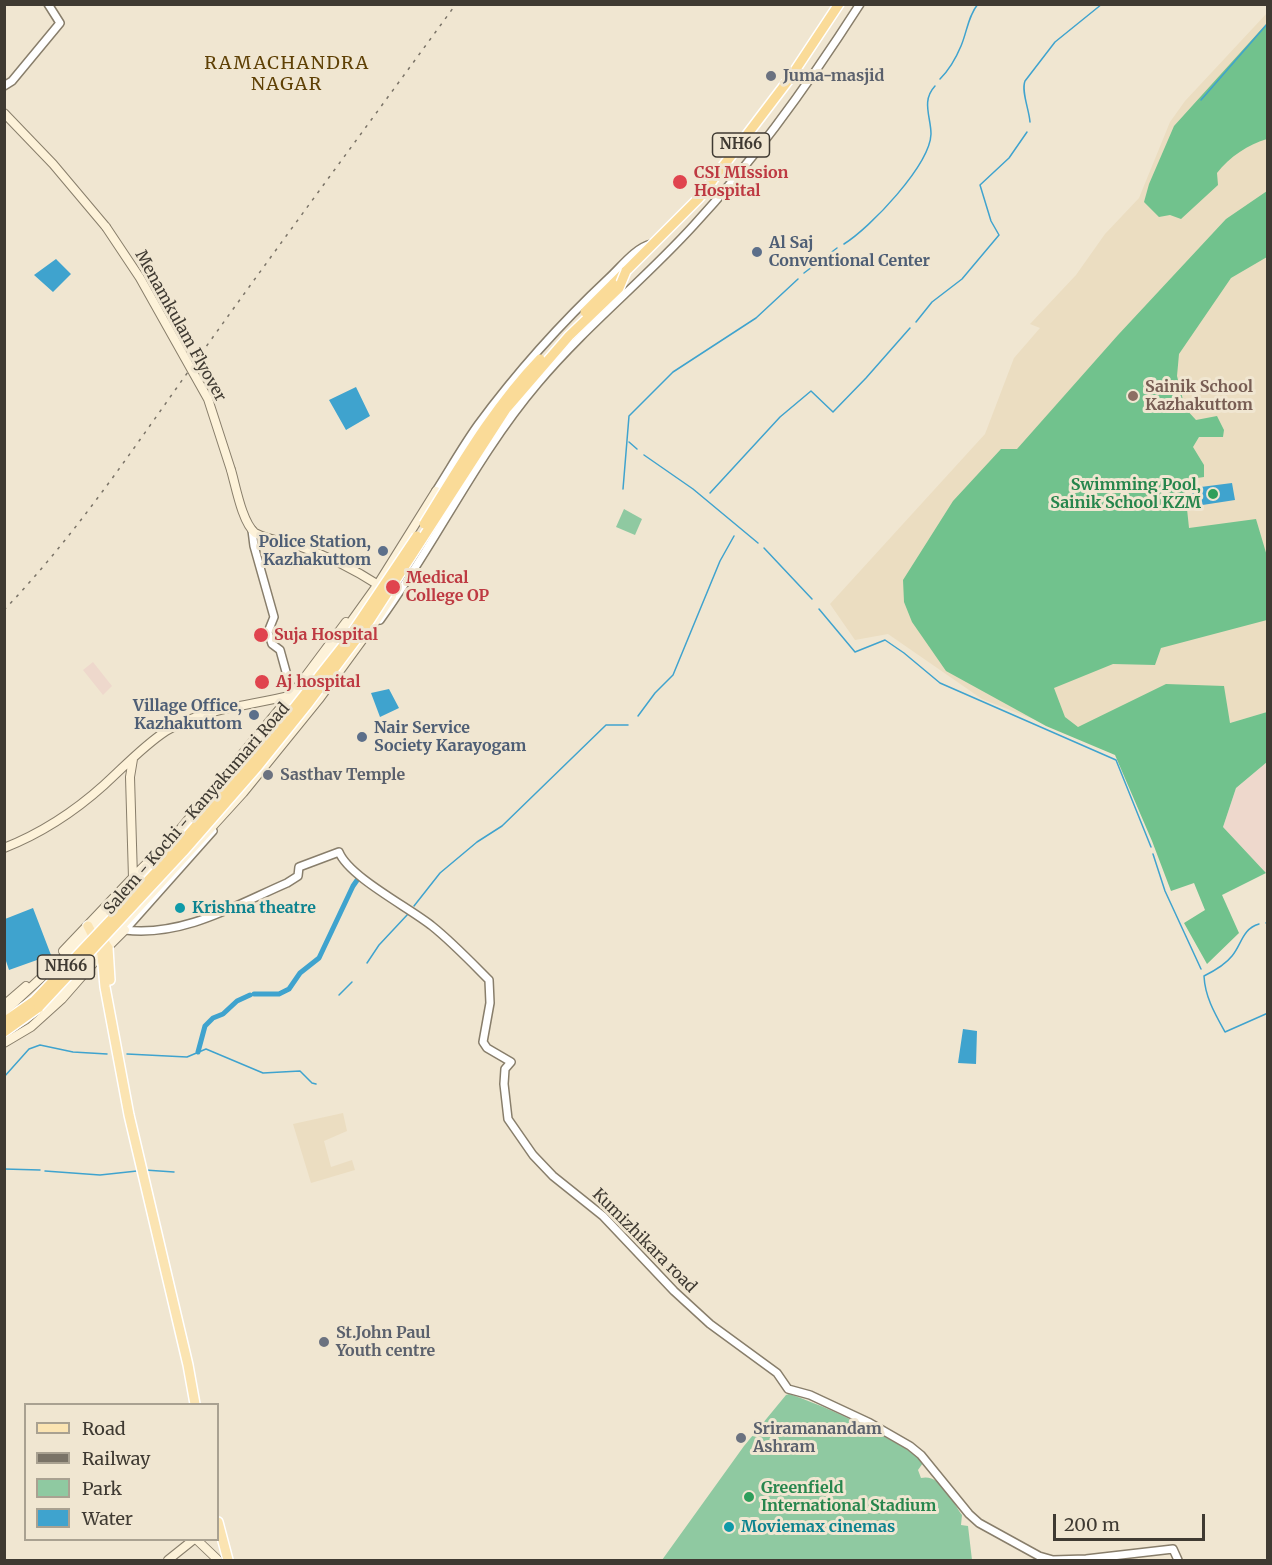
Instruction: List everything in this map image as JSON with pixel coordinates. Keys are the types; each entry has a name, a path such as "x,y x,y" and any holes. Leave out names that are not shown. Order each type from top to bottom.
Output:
{"highway":[{"name":"Salem - Kochi - Kanyakumari Road","path":"4,1022 34,1001 60,974 157,871 254,760 343,646 418,535 495,412 527,373 699,198 790,78 839,4"},
{"name":"Salem - Kochi - Kanyakumari Road","path":"4,1032 39,1007 58,988 183,852 258,766 349,651 506,409 569,336 619,288 626,272"}],"main road":[{"name":"Menamkulam Flyover","path":"4,113 46,157 106,227 140,278 208,399 245,515 252,530"},
{"path":"107,909 161,859 249,758 364,598 378,585 436,491"},
{"path":"4,1038 43,1010 100,952 243,793 300,724 394,597 357,571 294,545 261,536 252,530"},
{"path":"4,848 44,831 93,795 141,749 193,716 293,698"},
{"path":"4,1012 91,927 133,878 165,846 293,698"},
{"path":"133,759 130,777 133,878"},
{"path":"112,777 124,775 130,777"},
{"path":"91,927 100,952 141,1171 178,1320 195,1403"},
{"path":"4,1005 91,927"},
{"path":"4,1043 31,1027 62,999 100,952"},
{"path":"219,1526 228,1560"},
{"path":"168,1560 192,1541"},
{"path":"197,1541 218,1560"}],"street":[{"path":"4,86 12,81 60,23 48,4"},
{"path":"394,597 492,441 537,383 592,325 664,257 746,166 816,72 860,4"},
{"path":"436,491 476,427 528,361 560,325 623,265 643,247 653,244"},
{"path":"252,530 254,546 274,617 268,632 272,644 280,650 300,724"},
{"name":"Kumizhikara road","path":"123,928 138,932 197,922 287,883 297,876 299,867 339,852 342,859 355,872 433,926 489,980 490,1003 483,1042 487,1048 511,1062 505,1069 504,1084 508,1119 532,1155 553,1176 603,1216 674,1291 710,1324 777,1373 788,1389 830,1404 910,1446 921,1455 969,1514 1038,1556 1053,1560 1086,1559 1173,1549 1178,1560"},
{"path":"107,909 123,928"}],"shaded area":[{"name":"Sainik School Kazhakuttom","path":"1267,13 1267,712 1230,723 1066,732 982,699 888,634 855,640 830,604 985,434 1014,358 1040,328 1030,324 1076,275 1105,234 1139,198 1170,122 1185,101"},
{"path":"93,662 112,686 103,695 83,670"},
{"path":"1267,762 1267,874 1223,827 1236,788"},
{"path":"343,1113 347,1131 324,1141 331,1167 352,1160 355,1170 311,1183 293,1124"}],"green space":[{"path":"1267,23 1267,139 1246,148 1227,162 1217,173 1218,185 1181,219 1170,215 1159,217 1144,202 1149,184 1174,126"},
{"path":"1267,191 1267,257 1231,278 1179,354 1177,376 1185,408 1196,420 1217,416 1224,430 1223,437 1199,437 1193,447 1204,465 1204,477 1184,480 1189,528 1256,519 1267,556 1267,620 1161,648 1155,665 1113,664 1054,688 1065,717 1078,727 1166,684 1224,686 1230,723 1267,712 1267,762 1236,788 1223,827 1266,873 1222,895 1239,933 1207,964 1184,923 1205,910 1194,883 1171,891 1115,755 1046,726 946,671 912,622 904,602 903,580 953,501 1001,449 1017,449 1118,335 1226,219"},
{"path":"624,509 642,519 635,535 616,527"},
{"path":"789,1394 862,1425 918,1458 923,1463 918,1470 921,1478 928,1478 940,1484 962,1515 961,1525 968,1526 972,1560 662,1560 744,1446"}],"water":[{"path":"56,259 71,274 53,292 34,275"},
{"path":"356,387 370,416 346,430 329,400"},
{"name":"Swimming Pool, Sainik School KZM","path":"1232,483 1235,500 1196,506 1192,496 1193,488"},
{"path":"389,689 399,708 380,717 371,693"},
{"path":"33,908 51,955 9,970 5,958 5,919"},
{"path":"963,1029 977,1031 976,1064 958,1063"}],"waterway":[{"path":"940,79 957,55 978,4"},
{"path":"1030,122 1025,81 1055,42 1102,4"},
{"path":"1201,100 1268,23"},
{"path":"844,244 883,210 921,162 931,134 928,97 935,86"},
{"path":"916,322 932,302 962,279 999,235 991,221 980,185 1009,158 1027,132"},
{"path":"804,273 837,248"},
{"path":"623,489 629,416 673,372 756,318 798,279"},
{"path":"710,493 780,417 811,391 833,412 910,328"},
{"path":"629,442 637,449"},
{"path":"644,455 693,489 758,543"},
{"path":"638,716 655,693 673,675 720,561 734,536"},
{"path":"764,548 812,599"},
{"path":"819,609 855,652 885,640 940,683 1116,760 1151,847"},
{"path":"414,906 440,873 477,842 502,826 606,725 628,725"},
{"path":"1153,854 1165,891 1201,969"},
{"path":"254,994 279,994 289,989 300,973 319,958 360,876"},
{"path":"367,963 379,945 408,914"},
{"path":"1259,924 1249,929 1226,962 1204,976 1208,998 1225,1032 1268,1013"},
{"path":"339,995 352,982"},
{"path":"198,1052 205,1026 237,1001 250,995"},
{"path":"4,1077 29,1049 40,1045 73,1052 107,1054"},
{"path":"127,1054 187,1057 206,1049 263,1073 300,1071 316,1084"},
{"path":"4,1169 40,1170"},
{"path":"145,1170 174,1172"},
{"path":"45,1171 100,1175 137,1171"}],"railway":[{"path":"4,610 57,550 106,487 456,4"}],"place":[{"name":"Juma-masjid","path":"771,76"},
{"name":"CSI MIssion Hospital","path":"680,182"},
{"name":"Al Saj Conventional Center","path":"757,252"},
{"name":"Sainik School Kazhakuttom","path":"1133,396"},
{"name":"Swimming Pool, Sainik School KZM","path":"1213,494"},
{"name":"Police Station, Kazhakuttom","path":"383,551"},
{"name":"Medical College OP","path":"393,587"},
{"name":"Suja Hospital","path":"261,635"},
{"name":"Aj hospital","path":"262,682"},
{"name":"Village Office, Kazhakuttom","path":"254,715"},
{"name":"Nair Service Society Karayogam","path":"362,737"},
{"name":"Sasthav Temple","path":"268,775"},
{"name":"Krishna theatre","path":"180,908"},
{"name":"St.John Paul Youth centre","path":"324,1342"},
{"name":"Sriramanandam Ashram","path":"741,1438"},
{"name":"Greenfield International Stadium","path":"749,1497"},
{"name":"Moviemax cinemas","path":"729,1527"}],"district":[{"name":"RAMACHANDRA NAGAR","path":"287,74"}]}
